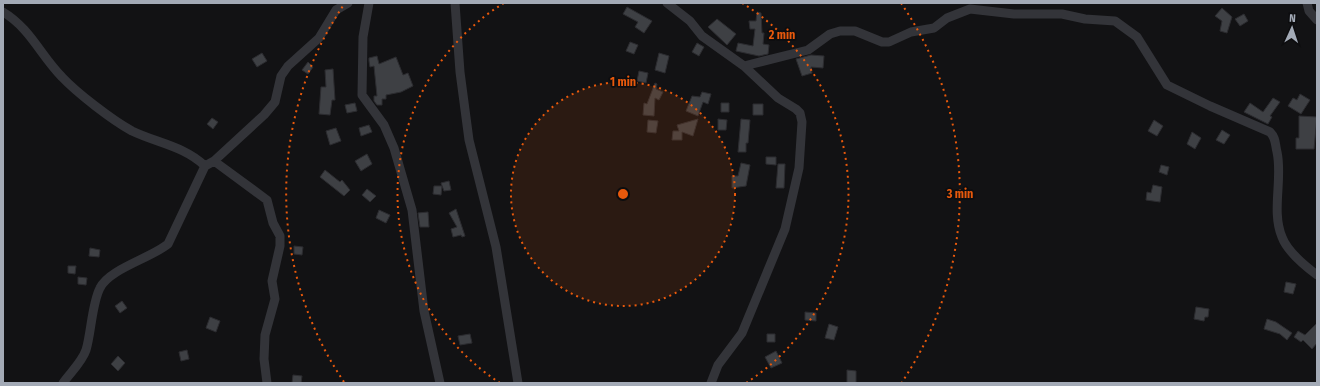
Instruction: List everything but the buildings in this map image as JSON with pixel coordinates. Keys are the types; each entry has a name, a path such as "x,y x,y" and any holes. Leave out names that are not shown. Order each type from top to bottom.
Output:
{"street":[{"path":"64,383 86,351 100,288 108,278 120,270 153,255 168,244 205,166 214,161 264,116 275,102 281,76 288,66 319,38 336,10 348,3"},
{"path":"369,3 363,37 362,95 384,125 394,148 412,210 424,311 440,383"},
{"path":"455,3 460,72 469,140 496,247 518,383"},
{"path":"667,3 690,21 702,36 744,66 778,98 796,109 800,113 802,122 799,168 785,229 742,333 718,365 710,383"},
{"path":"1307,3 1309,11 1317,20"},
{"path":"744,66 808,50 830,34 840,31 855,31 882,42 889,42 911,32 934,28 946,18 970,9 1014,14 1062,14 1085,19 1115,21 1138,37 1167,85 1210,106 1270,132 1274,136 1279,164 1278,216 1282,237 1308,268 1317,275"},
{"path":"3,12 10,16 33,39 61,77 89,101 132,130 195,156 205,166"},
{"path":"214,161 267,200 273,223 280,236 280,246 272,281 274,303 265,335 264,359 267,383"}]}
